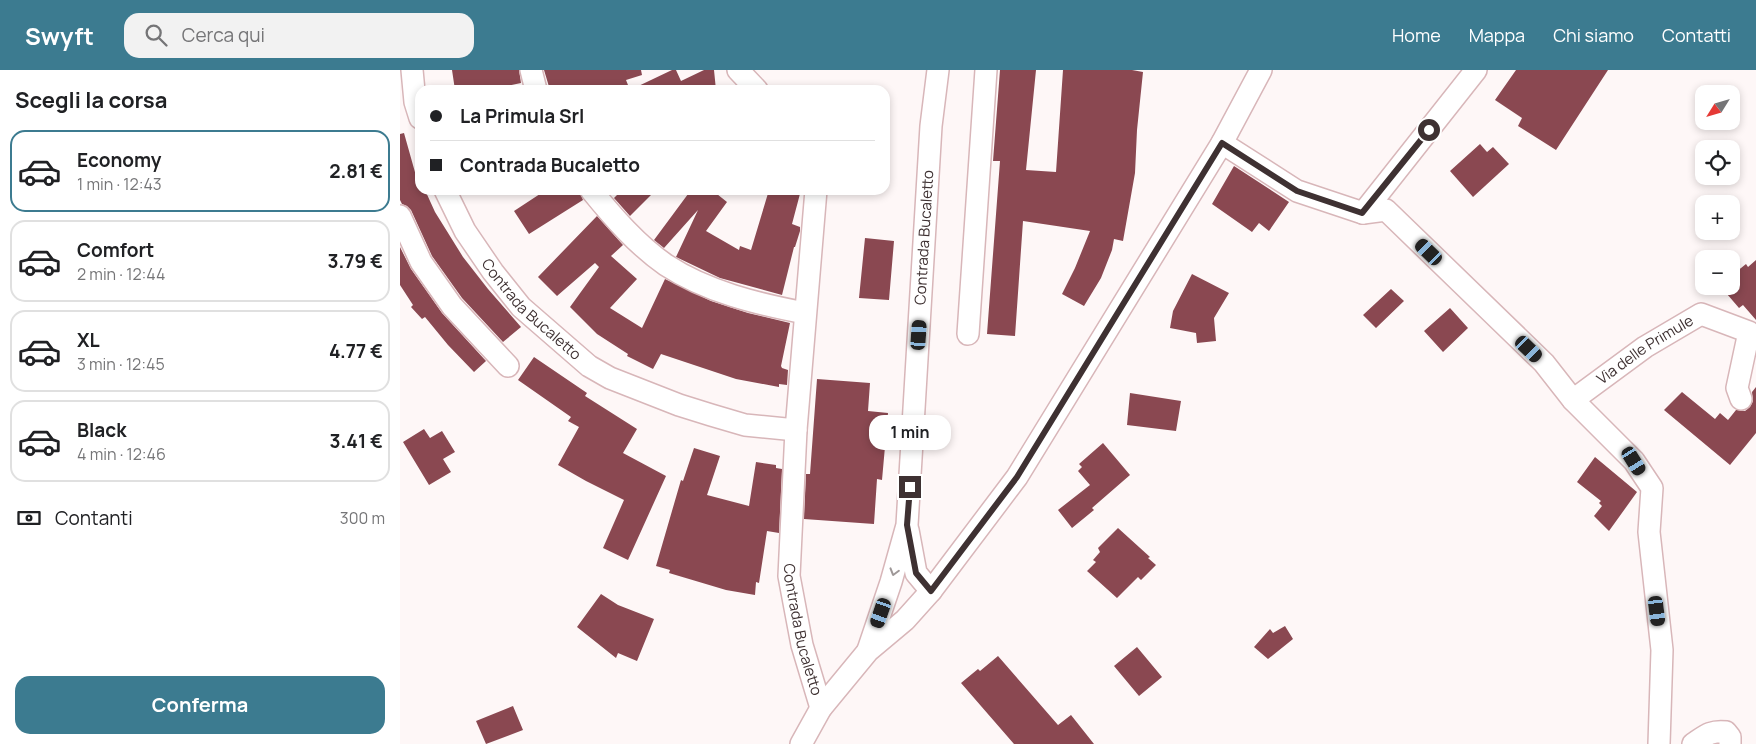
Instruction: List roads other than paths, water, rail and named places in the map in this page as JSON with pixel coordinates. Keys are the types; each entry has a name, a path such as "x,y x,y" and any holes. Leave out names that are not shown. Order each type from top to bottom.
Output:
{"street":[{"path":"412,70 415,102"},
{"path":"531,70 535,85"},
{"path":"738,70 752,85"},
{"name":"Contrada Bucaletto","path":"907,525 931,126 938,70"},
{"path":"968,334 986,70"},
{"path":"801,744 821,708 868,651 905,620 931,591 1017,477 1222,143 1261,70"},
{"path":"1362,213 1476,70"},
{"path":"1222,143 1297,191 1362,213 1386,210 1544,363 1573,400 1634,461 1652,488 1649,532 1662,650 1659,744"},
{"name":"Contrada Bucaletto","path":"447,195 465,231 493,272 521,306 589,366 610,378 710,415 745,425 796,430"},
{"path":"595,195 610,214 640,244 666,264 693,280 732,296 768,306 806,313"},
{"name":"Contrada Bucaletto","path":"816,195 796,430 789,576 802,645 821,708"},
{"path":"400,216 422,262 452,306 508,366"},
{"name":"Via delle Primule","path":"1573,400 1645,347 1701,314 1753,329 1737,388 1741,399"},
{"path":"907,525 916,573 931,591"},
{"path":"868,651 891,582 907,525"},
{"path":"1693,744 1707,734 1717,730 1726,732 1730,737 1730,744"}]}
